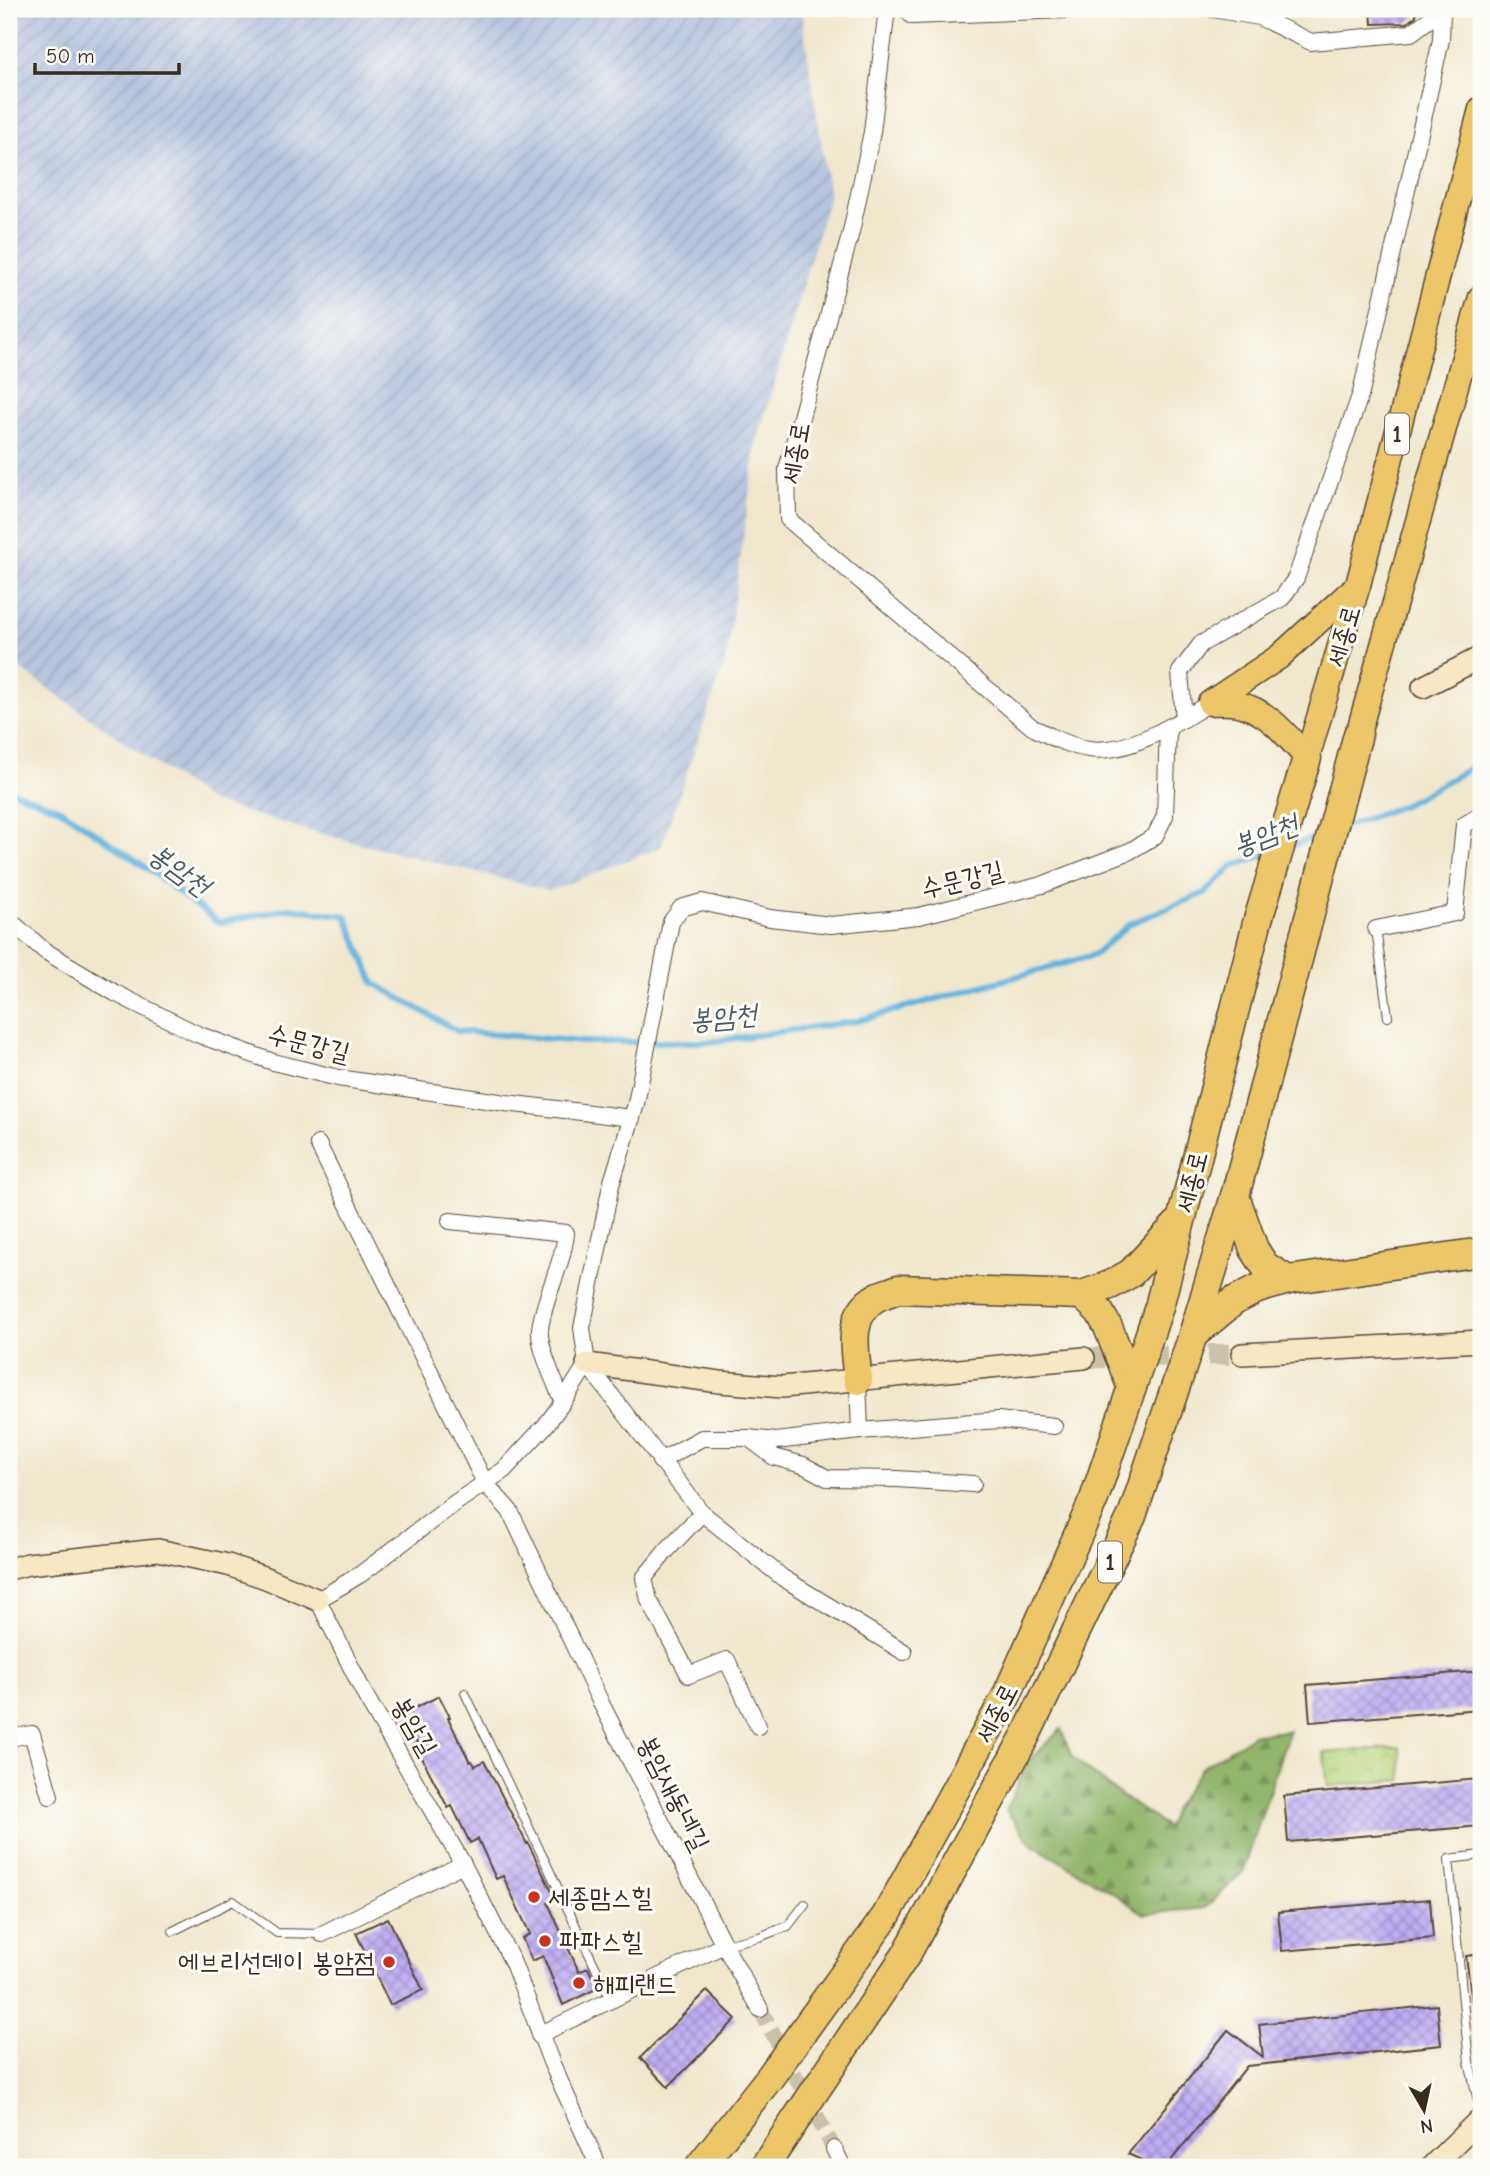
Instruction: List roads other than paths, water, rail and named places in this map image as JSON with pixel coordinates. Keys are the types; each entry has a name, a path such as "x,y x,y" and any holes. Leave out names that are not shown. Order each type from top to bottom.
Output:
{"highway":[{"name":"세종로","path":"764,2167 906,1955 1027,1735 1132,1516 1193,1335 1235,1196 1358,734"},
{"name":"세종로","path":"699,2167 770,2077 886,1916 1006,1697 1094,1499 1159,1307 1257,923 1307,758"},
{"path":"1235,1196 1254,1249 1265,1266 1288,1280"},
{"path":"858,1380 853,1335 860,1314 875,1298 898,1289 1082,1295 1110,1285 1131,1273 1181,1219"},
{"path":"1193,1335 1234,1301 1257,1289 1288,1280 1481,1252"},
{"path":"1082,1295 1099,1311 1108,1327 1132,1388"}],"main road":[{"name":"세종로","path":"1307,758 1358,585 1481,109"},
{"name":"세종로","path":"1358,734 1481,297"},
{"path":"1210,703 1279,657 1358,585"},
{"path":"1210,703 1238,704 1258,711 1276,724 1307,758"}],"street":[{"name":"세종로","path":"887,9 872,132 851,232 787,469 788,519 1032,727 1064,742 1091,750 1127,746 1168,729 1210,703"},
{"path":"906,9 912,16 1068,9"},
{"path":"1213,9 1259,18 1311,42 1411,33 1443,9"},
{"path":"1184,719 1180,672 1200,644 1282,598 1296,578 1361,393 1441,40 1443,9"},
{"path":"1423,687 1481,657"},
{"name":"수문강길","path":"9,920 46,951 115,993 197,1034 272,1062 351,1080 506,1103 634,1111 671,922 681,908 702,902 770,918 831,925 919,916 1042,885 1130,851 1155,836 1165,816 1168,729"},
{"path":"1376,929 1455,913 1465,825 1481,815"},
{"path":"634,1111 611,1185 582,1328 587,1364 702,1513 783,1578 904,1652"},
{"name":"봉암새동네길","path":"318,1144 485,1483 509,1511 601,1703 724,1945 760,2009"},
{"path":"450,1221 566,1233 565,1251 540,1331 548,1367 563,1402"},
{"path":"1242,1354 1481,1341"},
{"path":"587,1364 720,1382 782,1387 1084,1358"},
{"path":"9,1569 28,1564 158,1550 228,1565 318,1600 361,1574 504,1470 545,1426 587,1364"},
{"path":"858,1380 860,1431"},
{"path":"660,1461 702,1438 776,1441 998,1420 1054,1426"},
{"path":"748,1438 774,1457 803,1465 827,1478 973,1484"},
{"path":"702,1513 643,1578 649,1600 689,1675 727,1660 758,1726"},
{"name":"봉암길","path":"318,1600 365,1695 463,1864 513,1963 539,2035 599,2167"},
{"path":"9,1738 32,1734 50,1796"},
{"path":"323,1934 463,1864"},
{"path":"539,2035 724,1945"},
{"path":"1431,2167 1481,2116"},
{"path":"834,2149 843,2167"}],"lane":[{"path":"1376,929 1388,1017"},
{"path":"465,1693 611,2000"},
{"path":"1481,1855 1449,1859 1469,2062 1481,2116"},
{"path":"173,1931 233,1901 277,1933 323,1934"},
{"path":"724,1945 759,1937 788,1926 805,1904"},
{"path":"709,2167 770,2077"}],"waterway":[{"name":"봉암천","path":"1341,828 1404,805 1481,762"},
{"name":"봉암천","path":"9,790 60,809 150,870 219,923 290,908 346,916 374,983 457,1031 584,1042 708,1042 857,1021 1094,955 1131,923 1205,893 1233,866 1268,854"},
{"name":"봉암천","path":"1288,847 1324,834"}],"tunnel":[{"path":"1084,1358 1242,1354"},
{"path":"760,2009 834,2149"}],"place":[{"name":"세종맘스힐","path":"534,1897"},
{"name":"파파스힐","path":"545,1941"},
{"name":"에브리선데이 봉암점","path":"389,1962"},
{"name":"해피랜드","path":"579,1983"}]}
